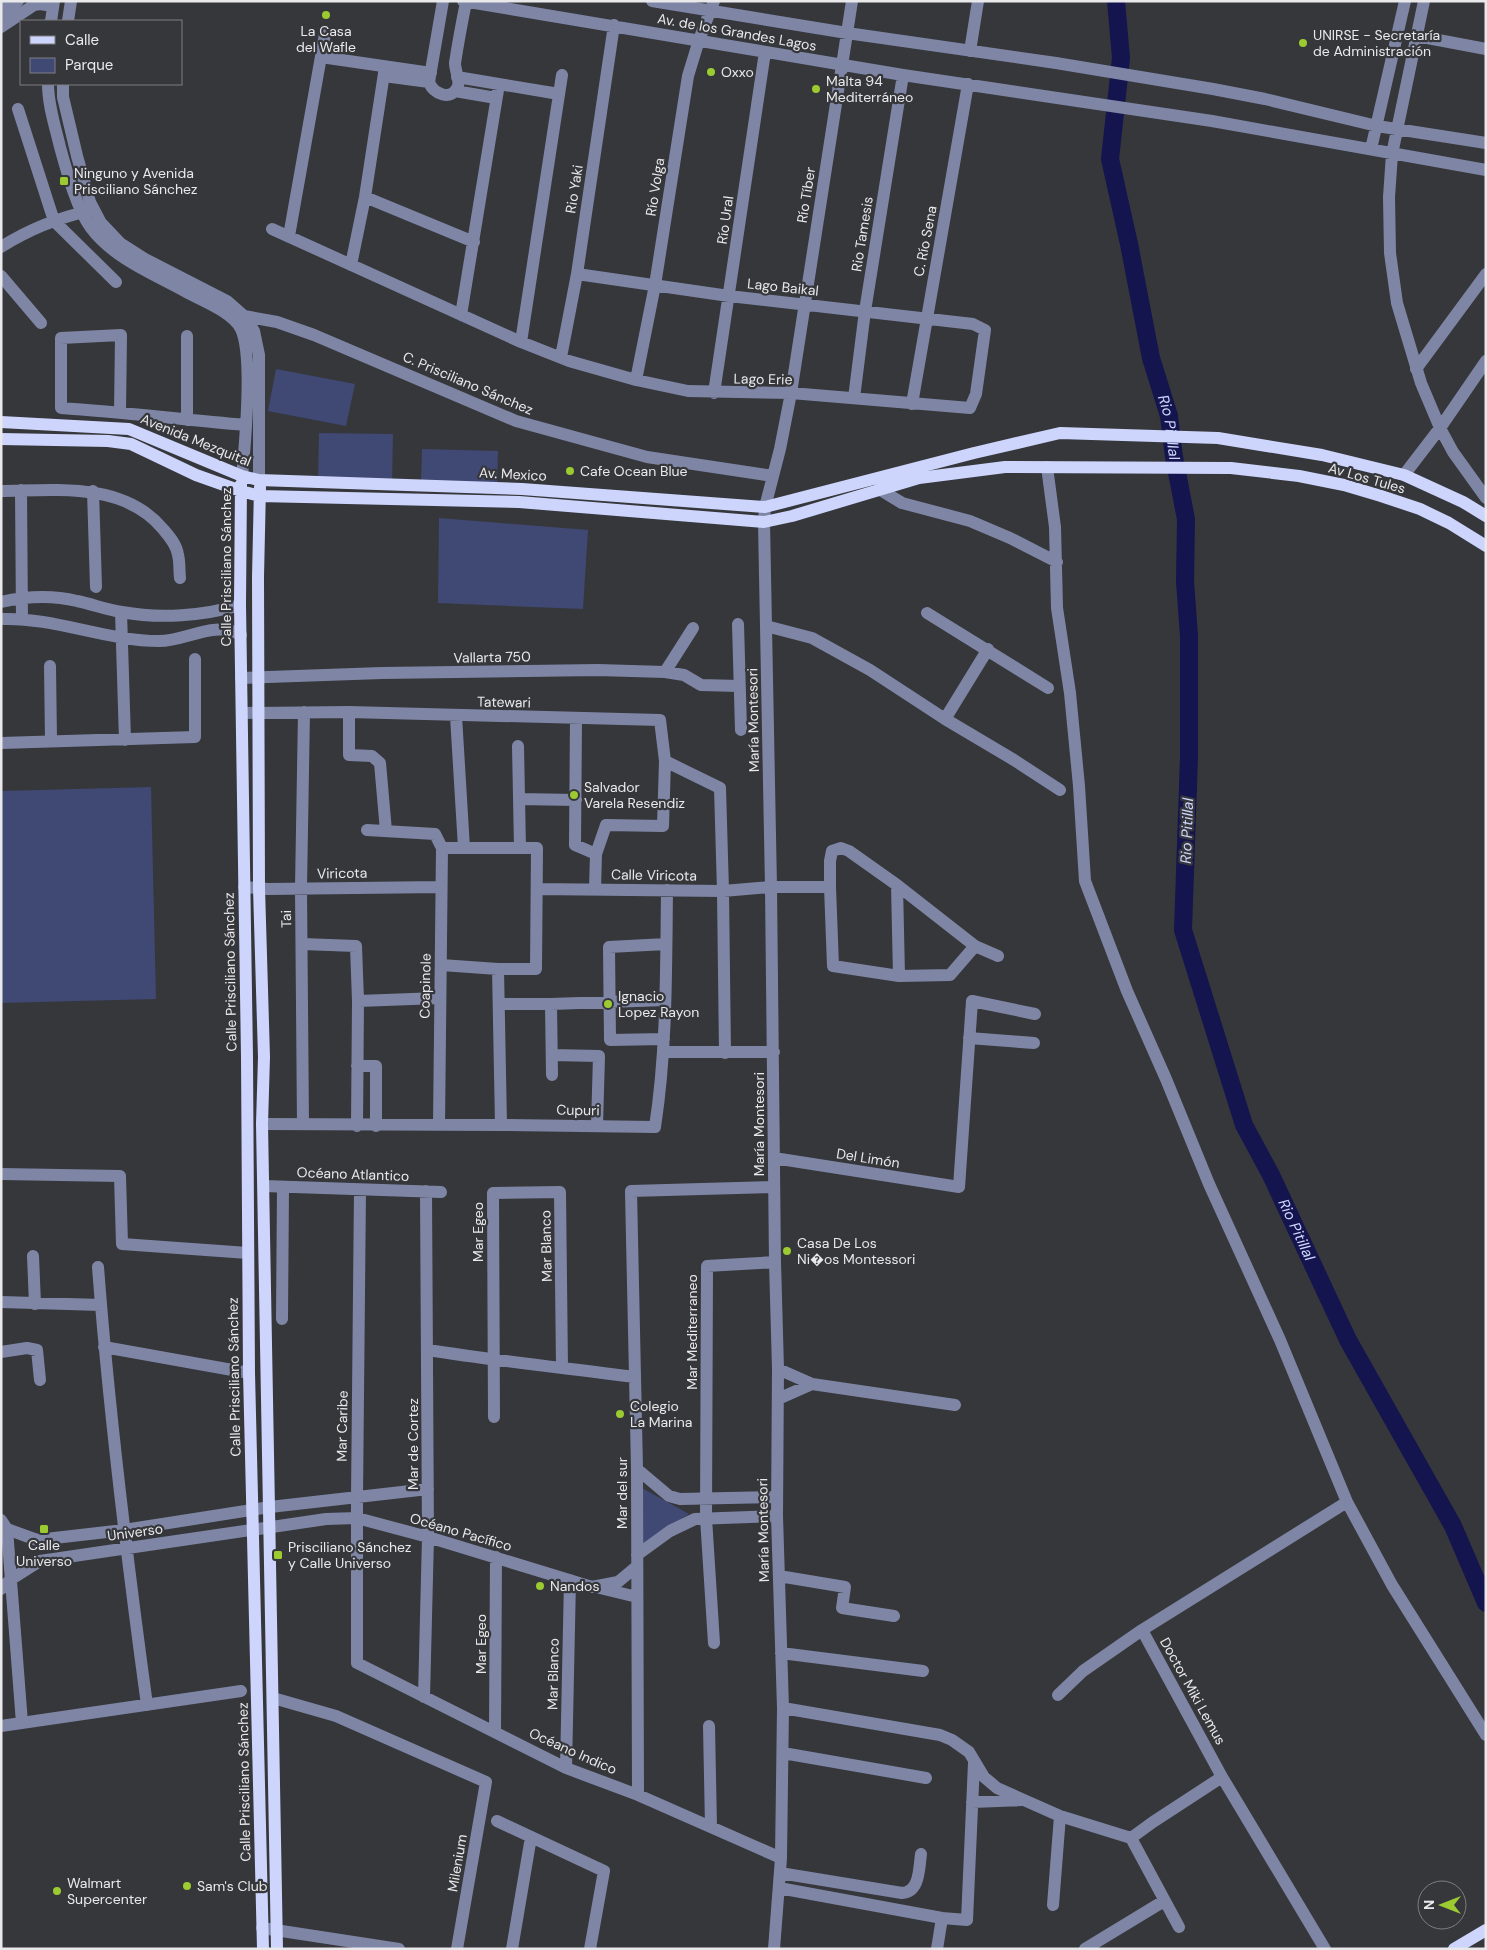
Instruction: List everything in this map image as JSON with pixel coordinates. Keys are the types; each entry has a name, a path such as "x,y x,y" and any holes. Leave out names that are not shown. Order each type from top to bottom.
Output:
{"main road":[{"name":"Avenida Mezquital","path":"1,422 129,429 242,476 259,480"},
{"name":"Av. Mexico","path":"259,480 522,489 765,507 974,453 1060,433"},
{"name":"Av Los Tules","path":"1060,433 1232,439 1322,455 1404,475 1463,502 1486,516"},
{"name":"Avenida Mezquital","path":"1,439 108,441 131,444 196,476 260,496"},
{"name":"Av. Mexico","path":"260,496 519,502 764,522 792,516 919,478 1005,467 1054,467"},
{"name":"Av Los Tules","path":"1054,467 1231,468 1299,476 1381,496 1420,509 1449,523 1486,546"},
{"name":"Calle Prisciliano Sánchez","path":"242,476 240,491 240,604 249,1373 262,1949"},
{"name":"Calle Prisciliano Sánchez","path":"259,480 259,888 264,1057 262,1124 277,1949"},
{"path":"1454,1949 1486,1930"}],"street":[{"path":"4,15 18,1"},
{"path":"68,20 71,1"},
{"path":"444,1 430,77 433,91 442,95 451,94 459,83 455,66 464,1"},
{"name":"Av. de los Grandes Lagos","path":"464,1 903,75 1212,121 1486,170"},
{"name":"Av. de los Grandes Lagos","path":"652,1 713,6 847,33 1056,63 1265,99 1378,126 1486,143"},
{"name":"Río Tíber","path":"791,393 803,305 852,1"},
{"path":"970,51 978,1"},
{"path":"1371,149 1378,126 1405,1"},
{"path":"1424,1 1392,154 1389,197 1390,252 1397,303 1416,369 1440,428 1453,452 1486,498"},
{"path":"4,15 34,5 54,4 51,20"},
{"name":"Río Volga","path":"636,380 655,285 688,76 699,40 713,6"},
{"name":"Rio Yaki","path":"561,357 577,274 614,25"},
{"path":"289,236 325,34"},
{"path":"1417,36 1486,49"},
{"name":"Río Ural","path":"714,393 765,52"},
{"path":"321,57 385,71 430,77"},
{"path":"351,265 365,197 385,71"},
{"path":"521,342 562,75"},
{"name":"Rio Tamesis","path":"854,398 864,311 903,75"},
{"path":"457,77 559,94"},
{"path":"461,315 499,84"},
{"name":"C. Río Sena","path":"912,404 968,84"},
{"name":"Calle Prisciliano Sánchez","path":"48,85 48,98 64,162 88,212 120,243 145,259 227,301 244,316 254,330 259,355 259,480"},
{"name":"Calle Prisciliano Sánchez","path":"63,85 63,97 91,228 111,247 138,266 214,306 226,314 240,328 247,357 242,476"},
{"path":"455,91 496,98"},
{"path":"18,109 54,221 116,282"},
{"path":"365,197 474,242"},
{"path":"1,247 22,234 54,221 88,212"},
{"name":"Lago Erie","path":"272,229 521,342 569,361 636,380 688,391 791,393 970,408"},
{"name":"Lago Baikal","path":"577,274 729,296 973,324 985,330 976,394 970,408"},
{"path":"1416,369 1486,274"},
{"path":"1,276 41,323"},
{"name":"C. Prisciliano Sánchez","path":"244,316 277,322 314,335 516,421 647,457 773,476"},
{"path":"120,412 122,335 61,338 61,408 245,425"},
{"path":"187,336 187,420"},
{"path":"1404,475 1440,428 1486,361"},
{"name":"María Montesori","path":"774,1949 781,1858 783,1708 777,1516 778,1368 774,1262 774,1052 764,522 765,507 791,393"},
{"path":"1054,467 1057,608 1070,692 1085,881 1127,991 1280,1340 1347,1502 1392,1585 1486,1735"},
{"path":"879,489 902,503 970,522 1010,538 1057,562"},
{"path":"21,490 22,619"},
{"path":"1,491 92,491 135,505 155,520 172,540 178,554 180,578"},
{"path":"92,491 96,587"},
{"path":"1,602 22,597 47,597 76,600 121,612 156,616 222,610 240,604"},
{"path":"121,612 125,740"},
{"path":"927,613 988,649 1048,688"},
{"path":"185,614 186,635"},
{"path":"1,620 22,619 85,629 122,638 161,641 219,630 231,630 241,635"},
{"path":"738,624 741,730"},
{"path":"766,626 812,638 870,670 945,720 1014,760 1060,790"},
{"path":"665,672 693,628"},
{"path":"945,720 988,649"},
{"path":"1,743 195,737 195,659"},
{"path":"50,666 51,741"},
{"name":"Vallarta 750","path":"242,678 382,673 598,670 665,672 684,675 700,685 739,686"},
{"name":"Tai","path":"303,1124 301,888 304,712"},
{"path":"349,712 349,754 372,756 380,763 386,831"},
{"name":"Tatewari","path":"242,713 349,712 660,720 665,760 663,826 606,825 596,854"},
{"path":"456,716 464,848"},
{"path":"576,718 575,845 596,854 595,890"},
{"path":"518,746 520,848"},
{"path":"665,760 720,788 725,1053"},
{"path":"519,799 576,800"},
{"path":"367,830 435,834 442,848 537,848 536,969 498,969 440,965"},
{"name":"Coapinole","path":"439,1125 442,848"},
{"path":"975,946 950,975 899,976 833,966 830,887 832,851 841,848 850,851 975,946 998,956"},
{"path":"897,885 899,976"},
{"name":"Viricota","path":"244,887 441,887"},
{"name":"Calle Viricota","path":"537,889 723,891 771,887 830,887"},
{"name":"Cupuri","path":"262,1124 357,1126 501,1124 655,1127 660,1094 664,1039 667,890"},
{"path":"302,944 356,946 358,1001 357,1126"},
{"path":"664,1039 610,1040 609,947 666,944"},
{"path":"498,969 501,1124"},
{"path":"358,1001 439,998"},
{"path":"500,1004 665,1000"},
{"path":"1034,1014 972,1000 969,1038 1034,1043"},
{"path":"551,1004 552,1075"},
{"name":"Del Limón","path":"774,1158 959,1187 969,1038"},
{"path":"663,1052 774,1052"},
{"path":"552,1055 599,1056 597,1125"},
{"path":"357,1066 376,1066 376,1126"},
{"path":"1,1174 120,1176 122,1244 248,1253"},
{"name":"Océano Atlantico","path":"264,1186 441,1192"},
{"path":"282,1319 283,1187"},
{"name":"Mar del sur","path":"638,1795 637,1469 632,1191 774,1187"},
{"name":"Mar Caribe","path":"357,1663 356,1497 360,1190"},
{"name":"Mar de Cortez","path":"424,1697 428,1537 426,1192"},
{"name":"Mar Egeo","path":"493,1192 494,1417"},
{"name":"Mar Blanco","path":"493,1192 560,1192 562,1367"},
{"path":"34,1256 35,1304"},
{"name":"Mar Mediterraneo","path":"714,1643 706,1518 707,1266 774,1262"},
{"path":"98,1267 104,1347 124,1530 147,1705"},
{"path":"1,1302 101,1305"},
{"path":"104,1347 249,1373"},
{"path":"1,1352 26,1348 37,1350 40,1380"},
{"path":"428,1350 493,1361 562,1367 635,1377"},
{"path":"778,1368 812,1384 954,1405"},
{"path":"778,1399 812,1384"},
{"path":"637,1469 669,1496 680,1499 777,1497"},
{"name":"Océano Pacífico","path":"270,1507 428,1489"},
{"name":"Doctor Miki Lemus","path":"1325,1949 1222,1777 1142,1630 1347,1502"},
{"name":"Universo","path":"4,1524 37,1540 124,1530 270,1507"},
{"name":"Océano Pacífico","path":"270,1526 326,1518 357,1518 592,1586 618,1582 637,1561 670,1531 695,1520 777,1516"},
{"path":"4,1524 5,1584 22,1723"},
{"name":"Universo","path":"5,1584 40,1560 270,1526"},
{"path":"37,1540 40,1560"},
{"name":"Mar Egeo","path":"496,1557 496,1732"},
{"path":"779,1576 845,1587 842,1608 894,1616"},
{"name":"Mar Blanco","path":"566,1768 570,1580"},
{"path":"592,1586 637,1597"},
{"path":"1058,1695 1083,1671 1142,1630"},
{"path":"781,1653 923,1671"},
{"name":"Océano Indico","path":"357,1663 566,1768 638,1795 781,1858"},
{"path":"1,1726 241,1692"},
{"name":"Milenium","path":"273,1698 336,1716 486,1782 457,1949"},
{"path":"783,1708 940,1735 952,1740 968,1752 984,1777 997,1788 1060,1816 1131,1838 1179,1927"},
{"path":"709,1726 711,1827"},
{"path":"783,1753 926,1778"},
{"path":"779,1888 942,1918 967,1920 974,1763"},
{"path":"1131,1838 1222,1777"},
{"path":"972,1802 1022,1800"},
{"path":"1053,1905 1060,1816"},
{"path":"497,1820 604,1871 590,1949"},
{"path":"512,1949 531,1837"},
{"path":"780,1873 902,1893 910,1892 915,1887 921,1854"},
{"path":"1085,1949 1164,1901"},
{"path":"937,1949 942,1918"},
{"path":"262,1928 399,1949"}],"green space":[{"path":"276,369 355,384 346,426 268,411"},
{"path":"319,433 393,434 392,483 318,481"},
{"path":"422,449 498,451 497,485 421,483"},
{"path":"439,518 588,530 583,609 438,603"},
{"path":"151,787 156,999 1,1003 1,791"},
{"path":"642,1488 689,1514 643,1544"}],"waterway":[{"name":"Rio Pitillal","path":"1116,1 1121,58 1110,159 1151,358 1169,416 1174,457 1186,519 1185,581 1189,636 1189,757 1183,930 1244,1125 1271,1175 1348,1340 1453,1526 1486,1603"}],"place":[{"name":"La Casa del Wafle","path":"326,15"},
{"name":"UNIRSE - Secretaría de Administración","path":"1303,43"},
{"name":"Oxxo","path":"711,72"},
{"name":"Malta 94 Mediterráneo","path":"816,89"},
{"name":"Ninguno y Avenida Prisciliano Sánchez","path":"64,181"},
{"name":"Cafe Ocean Blue","path":"570,471"},
{"name":"Salvador Varela Resendiz","path":"574,795"},
{"name":"Ignacio Lopez Rayon","path":"608,1004"},
{"name":"Casa De Los Ni�os Montessori","path":"787,1251"},
{"name":"Colegio La Marina","path":"620,1414"},
{"name":"Calle Universo","path":"44,1529"},
{"name":"Prisciliano Sánchez y Calle Universo","path":"278,1555"},
{"name":"Nandos","path":"540,1586"},
{"name":"Sam's Club","path":"187,1886"},
{"name":"Walmart Supercenter","path":"57,1891"}]}
